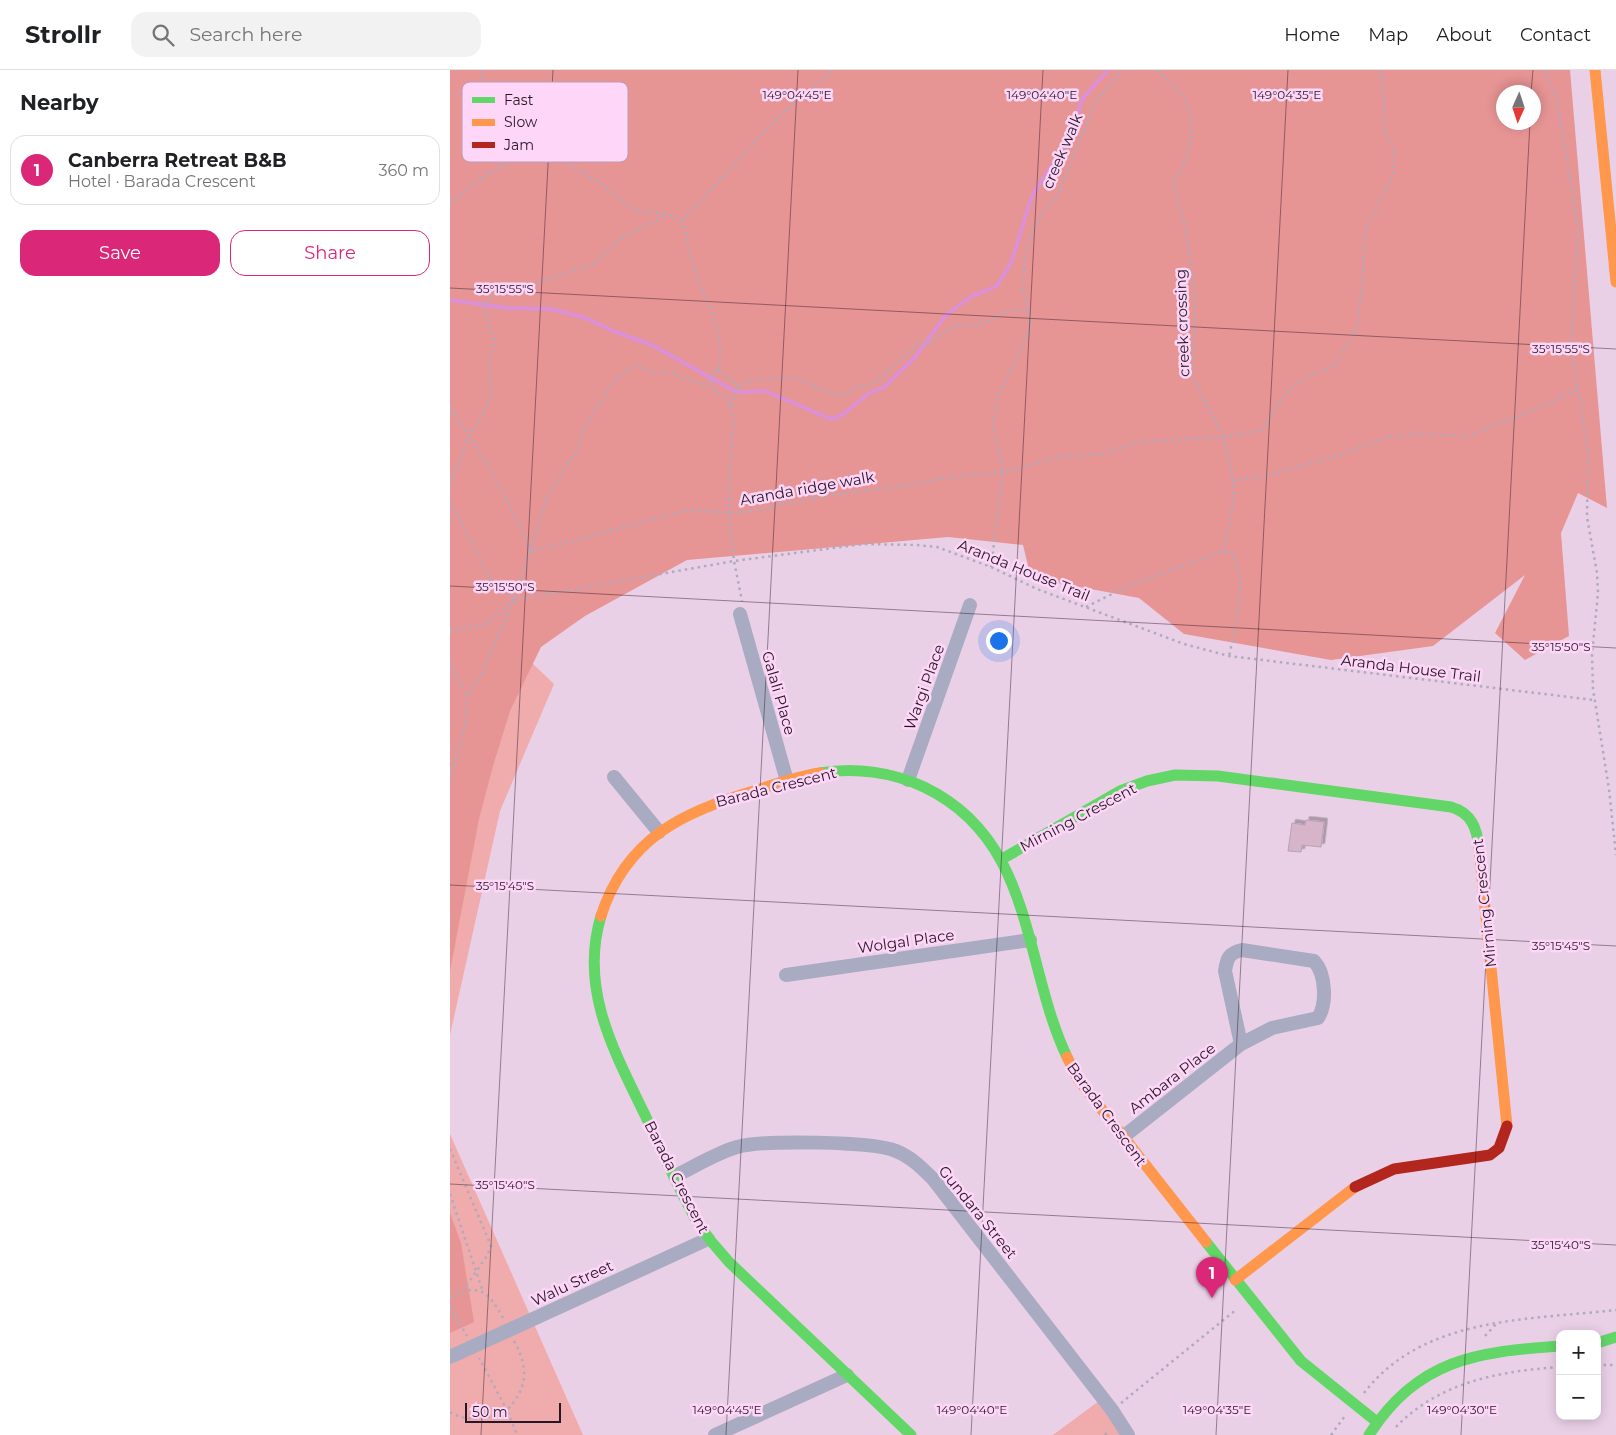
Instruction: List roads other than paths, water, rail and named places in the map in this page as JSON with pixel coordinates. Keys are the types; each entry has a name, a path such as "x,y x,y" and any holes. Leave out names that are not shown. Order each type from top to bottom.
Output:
{"street":[{"path":"1595,70 1616,282"},
{"name":"Wargi Place","path":"908,780 970,605"},
{"name":"Galali Place","path":"740,614 787,781"},
{"name":"Barada Crescent","path":"911,1435 729,1262 708,1239 612,1047 601,1019 595,989 594,959 598,928 607,899 620,873 638,850 658,832 696,808 787,781 832,771 847,770 878,773 908,780 935,792 961,809 983,832 1002,858 1019,900 1055,1028 1064,1054 1078,1079 1250,1299 1301,1361 1377,1422"},
{"name":"Mirning Crescent","path":"1002,858 1120,791 1147,781 1176,775 1218,776 1452,807 1460,809 1474,823 1477,833 1507,1125 1505,1140 1500,1148 1489,1156 1393,1169 1368,1179 1344,1194 1235,1280"},
{"path":"614,777 658,832"},
{"name":"Wolgal Place","path":"786,975 1030,940"},
{"name":"Ambara Place","path":"1123,1137 1241,1044 1272,1028 1318,1018 1324,1002 1321,974 1314,961 1242,950 1232,952 1227,959 1225,971 1241,1044"},
{"name":"Gundara Street","path":"675,1176 734,1148 755,1143 875,1146 896,1151 916,1163 933,1179 1112,1410 1128,1435"},
{"name":"Walu Street","path":"450,1357 708,1239"},
{"path":"1601,1343 1616,1337"},
{"path":"1601,1344 1616,1346"},
{"path":"1369,1435 1377,1422 1411,1388 1451,1363 1479,1354 1556,1346"},
{"path":"716,1435 847,1374"}],"waterway":[{"path":"450,300 507,308 551,309 586,318 613,331 652,345 736,392 765,391 831,419 842,415 868,394 884,387 915,357 946,315 972,296 997,286 1011,263 1032,196 1066,143 1083,98 1108,70"}],"place":[{"name":"Canberra Retreat B&B","path":"1212,1298"}]}
